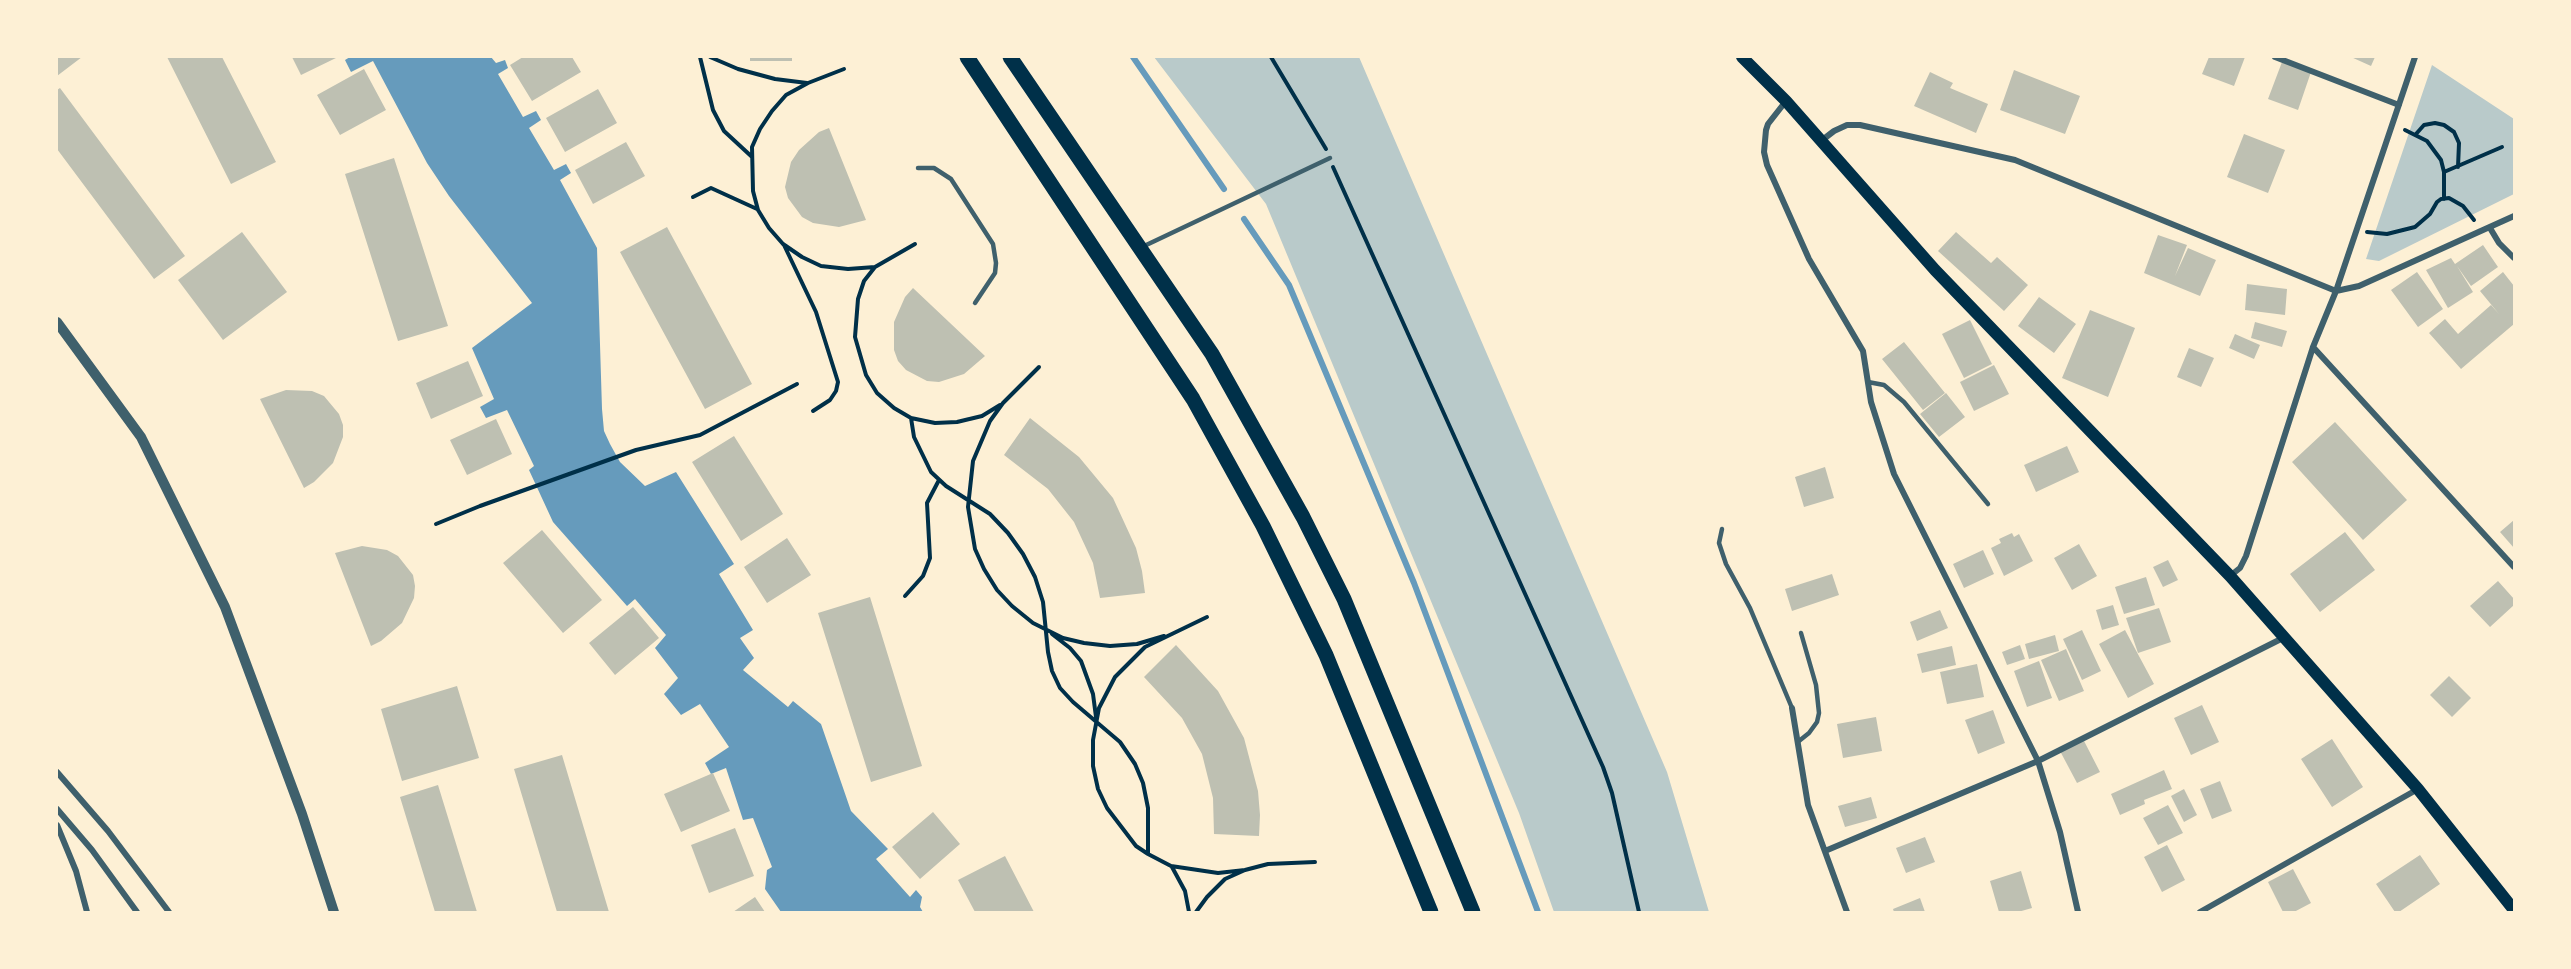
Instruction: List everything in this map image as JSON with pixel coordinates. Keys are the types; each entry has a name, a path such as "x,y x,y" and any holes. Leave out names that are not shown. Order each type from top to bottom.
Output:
{"main road":[{"path":"968,57 1192,399 1263,526 1326,656 1431,912"},
{"path":"1010,57 1212,354 1303,517 1344,599 1473,912"},
{"path":"1742,57 1786,101 1935,270 2230,576 2418,789 2514,910"}],"street":[{"path":"2275,57 2399,105"},
{"path":"2230,576 2240,568 2246,556 2313,347 2336,291 2415,57"},
{"path":"1786,101 1766,130 1764,152 1767,165 1809,259 1863,351 1871,402 1894,474 2038,761 2060,832 2078,912"},
{"path":"1821,141 1834,130 1846,125 1860,125 2015,160 2336,291 2359,286 2514,216"},
{"path":"2490,228 2499,243 2514,258"},
{"path":"57,322 141,436 225,607 302,814 334,912"},
{"path":"2313,347 2514,567"},
{"path":"1825,850 2038,761 2283,638"},
{"path":"1792,708 1808,805 1847,912"},
{"path":"57,772 108,831 169,912"},
{"path":"2200,912 2418,789"},
{"path":"57,809 92,850 137,912"},
{"path":"57,825 76,871 87,912"}],"lane":[{"path":"1140,248 1329,158"},
{"path":"918,168 934,168 951,178 993,244 995,273 975,303"},
{"path":"1868,382 1884,385 1904,402 1988,504"},
{"path":"1722,529 1719,543 1726,564 1750,608 1792,708"},
{"path":"1799,741 1817,722 1819,713 1816,685 1801,633"}],"path":[{"path":"700,57 713,110 724,131 752,156"},
{"path":"710,57 738,69 776,79 808,83"},
{"path":"1271,57 1329,158 1603,767 1612,794 1639,912"},
{"path":"813,411 830,400 836,391 838,382 816,312 783,244 769,228 758,210 753,191 752,147 760,129 786,95 808,83 844,69"},
{"path":"2416,134 2424,124 2435,123 2444,125 2454,132 2458,142 2458,167"},
{"path":"2405,130 2416,134 2435,150 2444,172 2444,199"},
{"path":"2444,172 2502,147"},
{"path":"693,196 711,188 758,210"},
{"path":"2357,229 2378,234 2408,230 2421,223 2430,214 2437,201 2449,198 2463,206 2474,221"},
{"path":"783,244 821,266 848,269 875,267"},
{"path":"915,244 875,267 864,281 858,299 855,337 866,375 877,393 894,408 911,418 935,423 957,422 982,416 1003,403 1039,367"},
{"path":"436,524 636,450 700,435 797,384"},
{"path":"1003,403 981,439 973,461 968,499 970,528 984,569 997,590 1033,623 1084,643 1110,646 1137,644 1164,636"},
{"path":"911,418 922,456 931,472 939,480 990,514 1023,554 1035,577 1043,602 1052,671 1060,688 1072,702 1120,742 1136,764 1148,808 1148,854"},
{"path":"905,596 923,576 930,558 927,503 939,480"},
{"path":"1207,617 1145,647 1114,677 1105,693 1096,721 1093,741 1093,766 1098,789 1120,828 1136,846 1172,866 1218,873 1245,870 1268,864 1315,862"},
{"path":"1047,630 1070,648 1081,661 1093,694 1096,721"},
{"path":"1172,866 1185,891 1189,912"},
{"path":"1196,912 1225,879 1245,870"}],"shaded area":[{"path":"1154,57 1359,57 1667,772 1709,912 1554,912 1519,813 1266,204"},
{"path":"2432,65 2514,119 2514,194 2379,261 2366,259"}],"water":[{"path":"350,57 491,57 496,63 505,60 508,68 498,74 523,117 536,111 541,120 529,128 554,170 566,164 571,173 560,180 597,248 602,409 604,431 610,444 620,462 645,486 676,472 734,564 719,574 753,630 740,638 754,658 743,670 788,707 793,701 821,724 851,811 888,849 876,859 910,897 916,890 922,897 920,907 923,912 781,912 765,889 767,870 772,867 753,818 743,820 726,768 711,774 705,763 729,747 700,704 681,715 664,694 678,678 655,648 666,635 635,599 627,606 553,522 529,470 534,466 507,410 486,418 480,407 494,399 472,348 532,303 449,196 427,163 373,61 351,72 345,60"}],"building":[{"path":"57,57 82,57 57,76"},
{"path":"167,57 222,57 276,162 231,184"},
{"path":"292,57 338,57 301,75"},
{"path":"523,57 572,57 581,72 532,101 510,65"},
{"path":"750,57 792,57 792,61 750,61"},
{"path":"2209,57 2245,57 2234,86 2202,74"},
{"path":"2351,57 2375,57 2371,66"},
{"path":"2282,62 2311,72 2298,110 2268,99"},
{"path":"364,69 386,110 340,135 317,95"},
{"path":"2014,70 2080,96 2065,134 2000,110"},
{"path":"1930,72 1953,83 1950,88 1988,104 1976,133 1914,106"},
{"path":"60,88 185,256 154,279 57,149 57,90"},
{"path":"598,89 617,123 565,152 546,118"},
{"path":"829,128 866,220 839,227 813,223 802,217 788,198 785,187 791,162 799,150 819,132"},
{"path":"2244,134 2285,150 2268,193 2227,177"},
{"path":"626,142 645,176 593,204 575,170"},
{"path":"394,158 448,326 398,341 345,174"},
{"path":"667,227 752,384 705,409 620,252"},
{"path":"242,232 287,292 223,340 178,280"},
{"path":"1956,232 1991,263 1997,257 2028,285 2004,311 1938,251"},
{"path":"2158,235 2187,245 2175,276 2188,248 2216,260 2200,296 2144,273"},
{"path":"2483,245 2498,267 2471,286 2457,266 2473,292 2448,308 2426,270 2451,258 2455,264"},
{"path":"2417,272 2443,309 2418,327 2391,290"},
{"path":"2503,272 2514,286 2514,324 2461,369 2429,333 2445,319 2458,334 2491,305 2499,314 2480,291"},
{"path":"2247,284 2287,289 2285,315 2245,310"},
{"path":"913,288 985,356 964,374 939,382 927,381 906,370 898,361 894,350 894,322 905,297"},
{"path":"2039,297 2076,324 2054,353 2018,326"},
{"path":"2090,310 2135,328 2108,397 2062,378"},
{"path":"1970,320 1992,364 1964,378 1942,334"},
{"path":"2255,322 2287,331 2282,347 2251,338"},
{"path":"2235,334 2260,345 2254,359 2229,348"},
{"path":"1904,342 1945,393 1923,410 1882,359"},
{"path":"2189,348 2214,358 2201,387 2177,377"},
{"path":"468,361 483,396 431,419 416,383"},
{"path":"1994,365 2009,394 1974,411 1960,382"},
{"path":"286,390 312,391 324,396 339,414 343,425 343,437 333,463 314,482 304,488 260,399"},
{"path":"1946,393 1965,417 1939,437 1920,414"},
{"path":"1030,418 1079,457 1113,498 1136,548 1145,593 1100,598 1093,563 1074,522 1048,489 1004,455"},
{"path":"496,419 512,454 467,475 450,440"},
{"path":"2335,422 2407,500 2363,540 2292,462"},
{"path":"734,436 783,514 741,541 692,462"},
{"path":"2067,446 2079,472 2036,492 2024,465"},
{"path":"1825,467 1834,498 1804,507 1795,477"},
{"path":"2514,520 2514,548 2500,532"},
{"path":"542,530 602,600 563,633 503,563"},
{"path":"2345,532 2375,570 2320,612 2290,574"},
{"path":"2012,533 2014,537 2019,534 2033,561 2004,576 1991,548 2001,543 1999,539"},
{"path":"787,538 811,575 767,603 744,567"},
{"path":"2079,544 2097,576 2072,590 2054,558"},
{"path":"362,546 387,550 398,556 413,575 415,586 414,598 402,623 381,641 371,646 335,553"},
{"path":"1983,550 1994,574 1964,588 1953,564"},
{"path":"2168,560 2178,580 2163,587 2153,567"},
{"path":"1832,574 1839,595 1792,611 1785,589"},
{"path":"2146,577 2155,605 2124,614 2115,587"},
{"path":"2498,581 2514,599 2514,605 2490,627 2470,606"},
{"path":"870,597 922,766 871,782 818,613"},
{"path":"2113,605 2119,625 2102,630 2096,610"},
{"path":"633,607 659,638 615,675 589,643"},
{"path":"2159,608 2171,642 2138,653 2126,618"},
{"path":"1940,610 1948,628 1917,641 1910,622"},
{"path":"2082,630 2101,671 2082,680 2063,639"},
{"path":"2125,630 2154,684 2128,698 2099,644"},
{"path":"2055,635 2059,651 2029,659 2025,644"},
{"path":"1176,645 1218,691 1244,738 1258,791 1259,836 1214,834 1213,798 1202,754 1182,718 1144,677"},
{"path":"2020,645 2025,659 2007,665 2002,652"},
{"path":"1952,646 1956,665 1922,673 1917,654"},
{"path":"2066,649 2084,691 2059,701 2041,660"},
{"path":"2039,661 2052,698 2027,707 2014,671"},
{"path":"1977,664 1984,697 1947,704 1940,672"},
{"path":"2449,676 2471,698 2452,717 2430,695"},
{"path":"457,686 479,758 402,781 381,709"},
{"path":"2202,705 2219,742 2191,755 2174,718"},
{"path":"1993,710 2005,743 1978,754 1965,720"},
{"path":"1876,717 1882,751 1843,758 1837,724"},
{"path":"2083,739 2100,772 2077,783 2060,751"},
{"path":"2332,739 2363,787 2332,807 2301,759"},
{"path":"562,755 609,912 557,912 514,769"},
{"path":"2164,770 2172,789 2144,800 2145,804 2120,815 2111,794"},
{"path":"713,773 730,811 681,832 664,794"},
{"path":"2220,781 2232,811 2212,819 2200,789"},
{"path":"438,785 477,912 435,912 400,797"},
{"path":"2184,789 2197,815 2184,822 2171,796"},
{"path":"1871,797 1877,818 1845,827 1838,806"},
{"path":"2168,805 2183,833 2158,845 2143,818"},
{"path":"933,812 960,844 920,879 892,847"},
{"path":"735,828 754,876 709,893 691,845"},
{"path":"1925,837 1935,862 1906,873 1896,848"},
{"path":"2167,845 2185,880 2162,892 2144,857"},
{"path":"2420,855 2440,884 2399,912 2395,912 2376,884"},
{"path":"1005,856 1034,912 975,912 958,880"},
{"path":"2293,869 2311,903 2294,912 2283,912 2268,882"},
{"path":"2021,871 2032,908 2018,912 1999,912 1990,881"},
{"path":"755,897 765,912 733,912"},
{"path":"1920,898 1925,912 1894,912 1893,909"}],"waterway":[{"path":"1133,57 1224,189"},
{"path":"1244,219 1289,285 1414,583 1538,912"}]}
